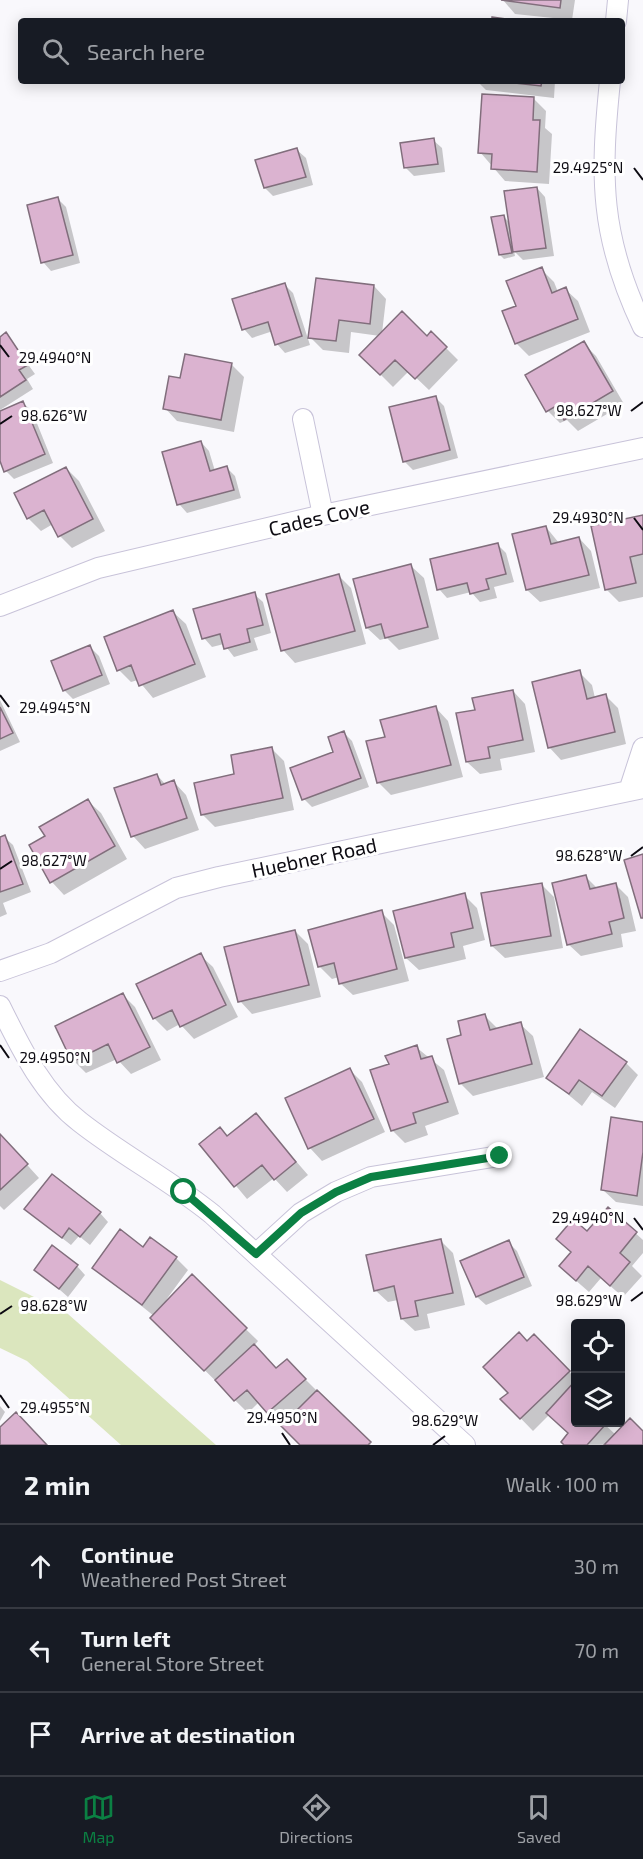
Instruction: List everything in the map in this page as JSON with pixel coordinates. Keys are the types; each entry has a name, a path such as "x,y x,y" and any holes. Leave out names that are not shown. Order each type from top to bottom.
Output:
{"street":[{"path":"616,18 618,0"},
{"path":"610,84 603,150 608,226 617,263 643,327"},
{"path":"303,419 323,515"},
{"name":"Cades Cove","path":"1,603 98,568 323,515 643,448"},
{"path":"636,789 643,748"},
{"name":"Huebner Road","path":"0,971 51,953 176,888 230,874 636,789"},
{"path":"0,1006 27,1060 50,1092 79,1121 184,1192 256,1254 465,1445"},
{"path":"256,1254 301,1213 336,1192 371,1177 500,1156"}],"green space":[{"path":"0,1280 68,1314 216,1445 121,1445 27,1361 0,1348"}],"building":[{"path":"501,0 561,0 560,8"},
{"path":"482,94 534,97 533,120 540,120 537,172 491,169 492,154 478,153"},
{"path":"434,138 438,164 404,168 400,143"},
{"path":"297,148 306,177 264,188 255,160"},
{"path":"537,187 546,248 513,252 504,191"},
{"path":"58,197 73,255 41,263 27,205"},
{"path":"504,215 512,253 499,255 491,217"},
{"path":"542,267 552,293 566,287 578,319 515,344 502,311 516,306 506,281"},
{"path":"316,278 374,285 370,324 339,320 336,341 308,338"},
{"path":"285,283 302,336 275,345 268,322 242,330 232,299"},
{"path":"402,311 427,336 431,331 447,347 415,379 395,360 380,375 359,355"},
{"path":"6,332 28,365 19,370 26,380 0,397 0,337"},
{"path":"584,341 613,391 564,420 556,406 546,412 525,375"},
{"path":"185,354 232,363 221,420 163,409 169,376 180,378"},
{"path":"436,396 450,450 403,462 389,407"},
{"path":"23,401 45,454 4,472 0,461 0,411"},
{"path":"201,441 210,471 227,466 234,490 177,505 162,452"},
{"path":"66,467 93,519 58,537 44,510 27,519 14,493"},
{"path":"643,515 643,554 630,557 636,583 605,590 591,526"},
{"path":"546,526 551,544 579,537 589,575 526,590 512,534"},
{"path":"498,543 506,574 486,579 489,589 470,594 467,583 437,590 430,559"},
{"path":"411,564 428,627 385,638 381,624 366,628 353,579"},
{"path":"339,574 355,631 281,651 266,594"},
{"path":"255,592 263,625 247,629 250,642 224,649 220,634 202,639 193,609"},
{"path":"173,610 195,664 139,686 131,665 117,671 104,637"},
{"path":"90,645 102,675 63,691 51,661"},
{"path":"580,670 587,699 606,694 615,732 548,748 532,682"},
{"path":"513,690 523,740 488,747 490,758 466,762 456,713 475,710 472,698"},
{"path":"436,706 451,765 377,783 366,741 385,737 380,720"},
{"path":"0,707 13,733 0,739"},
{"path":"344,731 361,778 302,800 290,768 333,752 328,737"},
{"path":"272,747 283,798 201,815 194,783 234,774 231,755"},
{"path":"157,774 161,785 174,780 187,818 131,837 114,788"},
{"path":"88,799 115,846 50,883 29,845 45,836 39,827"},
{"path":"5,835 23,884 0,892 0,837"},
{"path":"643,854 643,918 641,918 624,860"},
{"path":"586,875 590,889 616,883 624,918 609,922 612,934 567,945 552,883"},
{"path":"542,883 551,936 491,946 481,893"},
{"path":"465,893 473,928 451,933 454,947 405,958 393,911"},
{"path":"382,910 397,969 339,984 334,963 318,967 308,930"},
{"path":"295,930 309,985 238,1002 224,947"},
{"path":"201,953 226,1005 180,1027 172,1010 153,1019 136,984"},
{"path":"123,993 150,1047 117,1063 108,1044 72,1062 55,1026"},
{"path":"485,1014 490,1030 521,1022 532,1064 459,1084 447,1039 461,1035 458,1021"},
{"path":"580,1029 627,1062 602,1096 579,1080 569,1094 546,1078"},
{"path":"417,1045 421,1059 432,1056 448,1102 413,1113 416,1123 391,1131 370,1070 389,1064 385,1056"},
{"path":"350,1068 374,1119 308,1149 285,1098"},
{"path":"256,1113 296,1162 274,1180 262,1165 234,1187 199,1144 220,1127 227,1136"},
{"path":"611,1117 643,1122 643,1152 637,1196 601,1190"},
{"path":"0,1134 28,1164 0,1190"},
{"path":"52,1174 101,1212 80,1237 69,1228 62,1238 24,1209"},
{"path":"608,1207 637,1232 620,1253 630,1262 610,1286 588,1266 576,1281 559,1266 571,1252 556,1239 573,1219 587,1231"},
{"path":"120,1229 143,1247 150,1237 177,1257 142,1305 92,1268"},
{"path":"441,1239 453,1293 415,1301 418,1316 401,1319 394,1286 374,1291 366,1255"},
{"path":"509,1240 524,1277 476,1297 460,1261"},
{"path":"52,1245 78,1265 59,1289 34,1270"},
{"path":"192,1274 247,1328 204,1371 150,1318"},
{"path":"519,1332 527,1341 534,1334 570,1371 520,1419 500,1399 508,1393 483,1367"},
{"path":"254,1344 276,1368 287,1359 306,1379 267,1413 247,1390 234,1401 215,1380"},
{"path":"571,1386 571,1427 603,1427 587,1445 564,1445 561,1442 568,1433 546,1413"},
{"path":"317,1390 371,1442 368,1445 300,1445 281,1426"},
{"path":"16,1412 47,1445 0,1445 0,1427"},
{"path":"630,1418 643,1431 643,1445 604,1445 621,1427 625,1427 625,1423"}],"route":[{"path":"184,1192 256,1254 301,1213 336,1192 371,1177 500,1156"}]}
